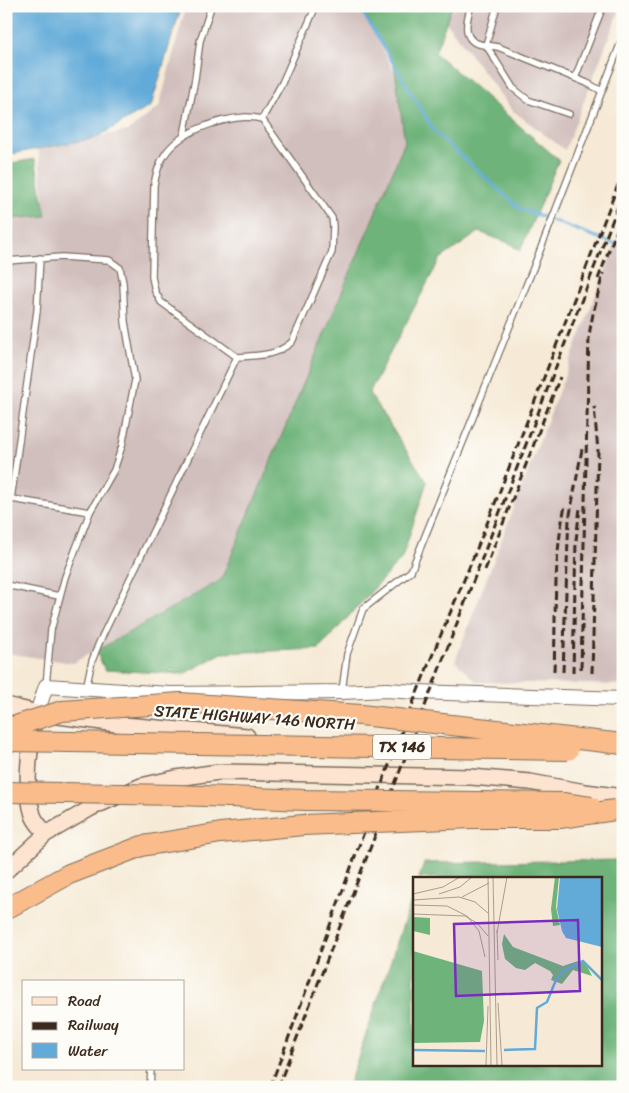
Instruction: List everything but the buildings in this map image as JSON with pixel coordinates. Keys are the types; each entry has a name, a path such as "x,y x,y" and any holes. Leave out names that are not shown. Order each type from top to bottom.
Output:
{"highway":[{"path":"6,729 62,711 180,703 361,715 623,744"},
{"name":"TX 146","path":"6,742 623,750"},
{"path":"6,792 178,795 306,800 619,804"},
{"path":"6,909 69,874 142,846 211,834 303,825 473,818 560,818 619,804"}],"main road":[{"name":"STATE HIGHWAY 146 NORTH","path":"6,705 37,713 124,725 215,734 294,739 486,748 623,738"},
{"path":"37,713 29,757 29,794 34,817 46,834"},
{"path":"6,871 46,834 91,808 142,786 176,778 219,772 471,777 530,782 585,792 619,804"}],"street":[{"name":"STATE HIGHWAY 146 NORTH","path":"46,686 170,694 386,690 623,699"},
{"path":"37,713 46,686"}],"lane":[{"path":"184,135 200,41 212,6"},
{"path":"262,119 282,83 316,6"},
{"path":"472,6 466,25 467,34 478,45 498,47 602,91"},
{"path":"497,6 486,45 513,88 528,100 569,114"},
{"path":"575,78 603,6"},
{"path":"342,692 347,654 363,609 411,571 534,266 623,37"},
{"path":"248,117 262,119 332,218 332,252 292,342 284,349 274,353 237,357 161,302 155,291 152,277 154,185 157,170 165,154 184,135 216,122 248,117"},
{"path":"6,261 62,257 109,260 120,268 123,283 125,322 135,380 122,446 114,470 90,512 65,576 50,630 46,686"},
{"path":"40,258 37,311 9,498 90,512"},
{"path":"86,688 92,661 99,643 237,357"},
{"path":"6,585 60,596"},
{"path":"150,1087 151,1070"}],"shaded area":[{"path":"186,6 360,6 394,72 405,142 221,580 73,663 6,653 6,219 46,216 38,147 128,131 159,107"},
{"path":"452,6 621,6 565,150 512,110 446,22"},
{"path":"623,224 623,685 477,682 455,661"}],"green space":[{"path":"360,6 452,6 435,53 559,160 520,251 509,243 479,232 440,259 369,393 427,482 402,558 319,649 222,653 184,674 105,670 96,651 221,580 405,142 394,65"},
{"path":"35,159 46,216 6,219 6,164"},
{"path":"623,860 623,1087 348,1087 413,895 413,1066 602,1066 602,877 419,877 424,863"}],"water":[{"path":"6,6 182,6 151,106 95,138 6,155"}],"waterway":[{"path":"360,6 434,131 519,208 623,247"}],"railway":[{"path":"270,1087 422,680 488,521 623,172"},
{"path":"278,1087 623,193"},
{"path":"598,279 623,214"},
{"path":"581,669 589,335 603,273"},
{"path":"485,570 560,377"},
{"path":"592,673 598,451 594,406"},
{"path":"563,672 569,520 582,449"},
{"path":"554,671 558,547 565,506"},
{"path":"573,673 576,540 580,508"}]}
